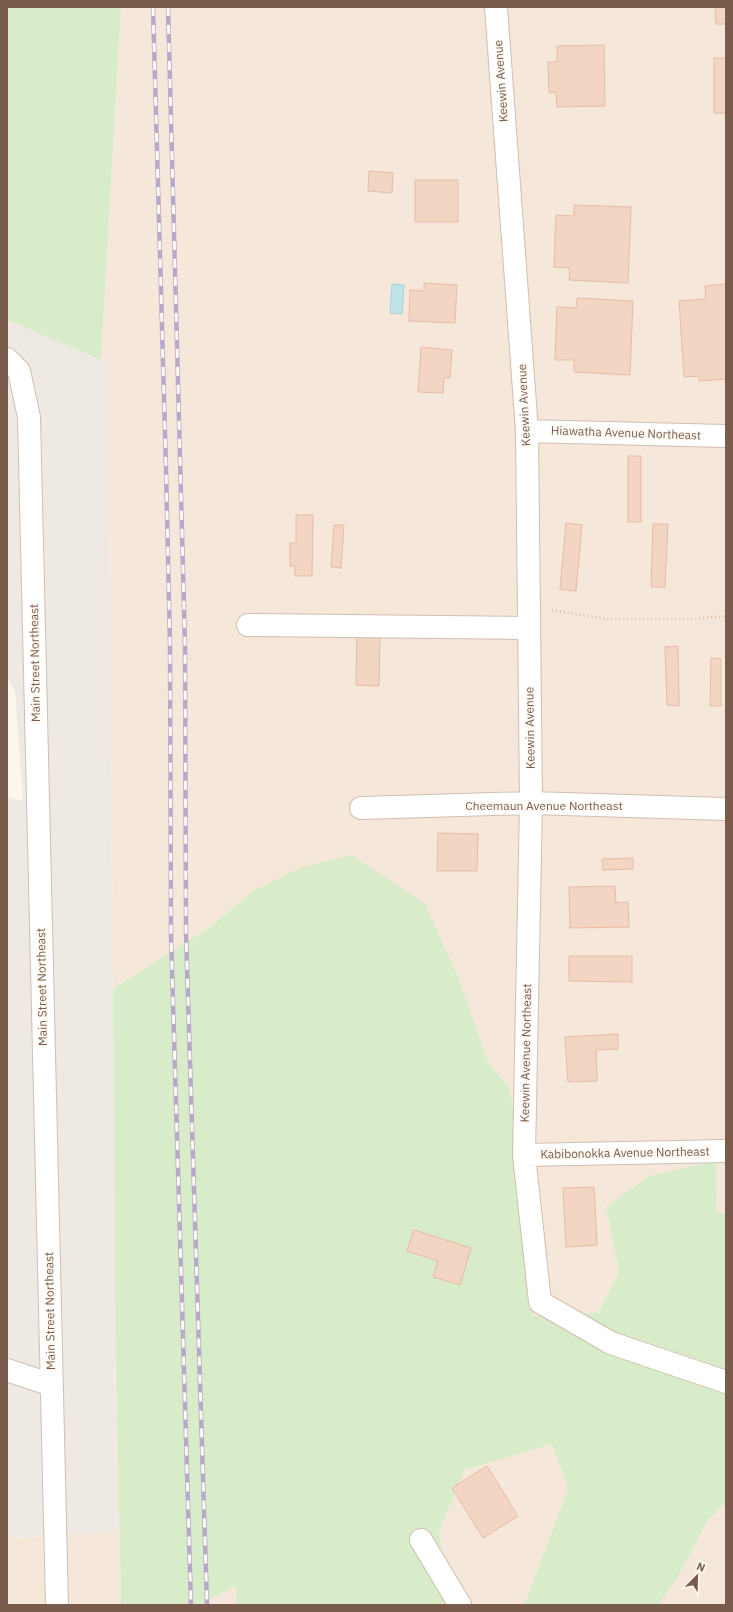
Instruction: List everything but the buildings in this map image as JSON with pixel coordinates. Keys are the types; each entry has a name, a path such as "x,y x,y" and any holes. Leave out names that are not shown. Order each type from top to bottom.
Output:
{"street":[{"name":"Keewin Avenue","path":"496,7 527,431 531,803"},
{"name":"Main Street Northeast","path":"13,365 29,417 57,1605"},
{"name":"Hiawatha Avenue Northeast","path":"527,431 726,436"},
{"path":"248,625 528,628"},
{"name":"Cheemaun Avenue Northeast","path":"361,808 531,803 726,809"},
{"name":"Keewin Avenue Northeast","path":"531,803 524,1155 540,1302 611,1343 726,1382"},
{"name":"Kabibonokka Avenue Northeast","path":"524,1155 726,1151"},
{"path":"7,1370 52,1385"},
{"path":"421,1540 460,1605"}],"path":[{"path":"528,606 606,619 695,620 726,616"}],"shaded area":[{"path":"121,7 726,7 726,1215 717,1211 716,1162 649,1176 606,1207 619,1272 598,1313 533,1317 527,1215 510,1088 489,1064 459,979 253,891 210,927 113,989 108,363 101,360"},
{"path":"7,320 108,363 117,1532 7,1538 7,797 23,801 15,690 7,678"},
{"path":"115,1311 121,1605 7,1605 7,1538 117,1532"},
{"path":"552,1444 568,1489 525,1603 526,1605 449,1605 439,1531 465,1470"},
{"path":"726,1501 726,1605 658,1605 678,1577 707,1522"},
{"path":"236,1586 237,1605 199,1605"}],"green space":[{"path":"7,7 121,7 101,360 7,320"},
{"path":"351,855 425,904 459,979 489,1064 510,1088 527,1215 533,1316 598,1313 619,1272 606,1207 649,1176 716,1161 717,1211 726,1215 726,1501 707,1522 678,1577 658,1605 526,1605 525,1603 568,1489 552,1444 465,1470 439,1531 449,1605 237,1605 236,1586 199,1605 121,1605 115,1311 113,989 210,927 253,891 302,867"}],"water":[{"path":"392,284 404,285 402,314 390,313"}],"railway":[{"path":"153,7 170,645 171,935 191,1605"},
{"path":"168,7 185,645 186,934 207,1605"}]}
